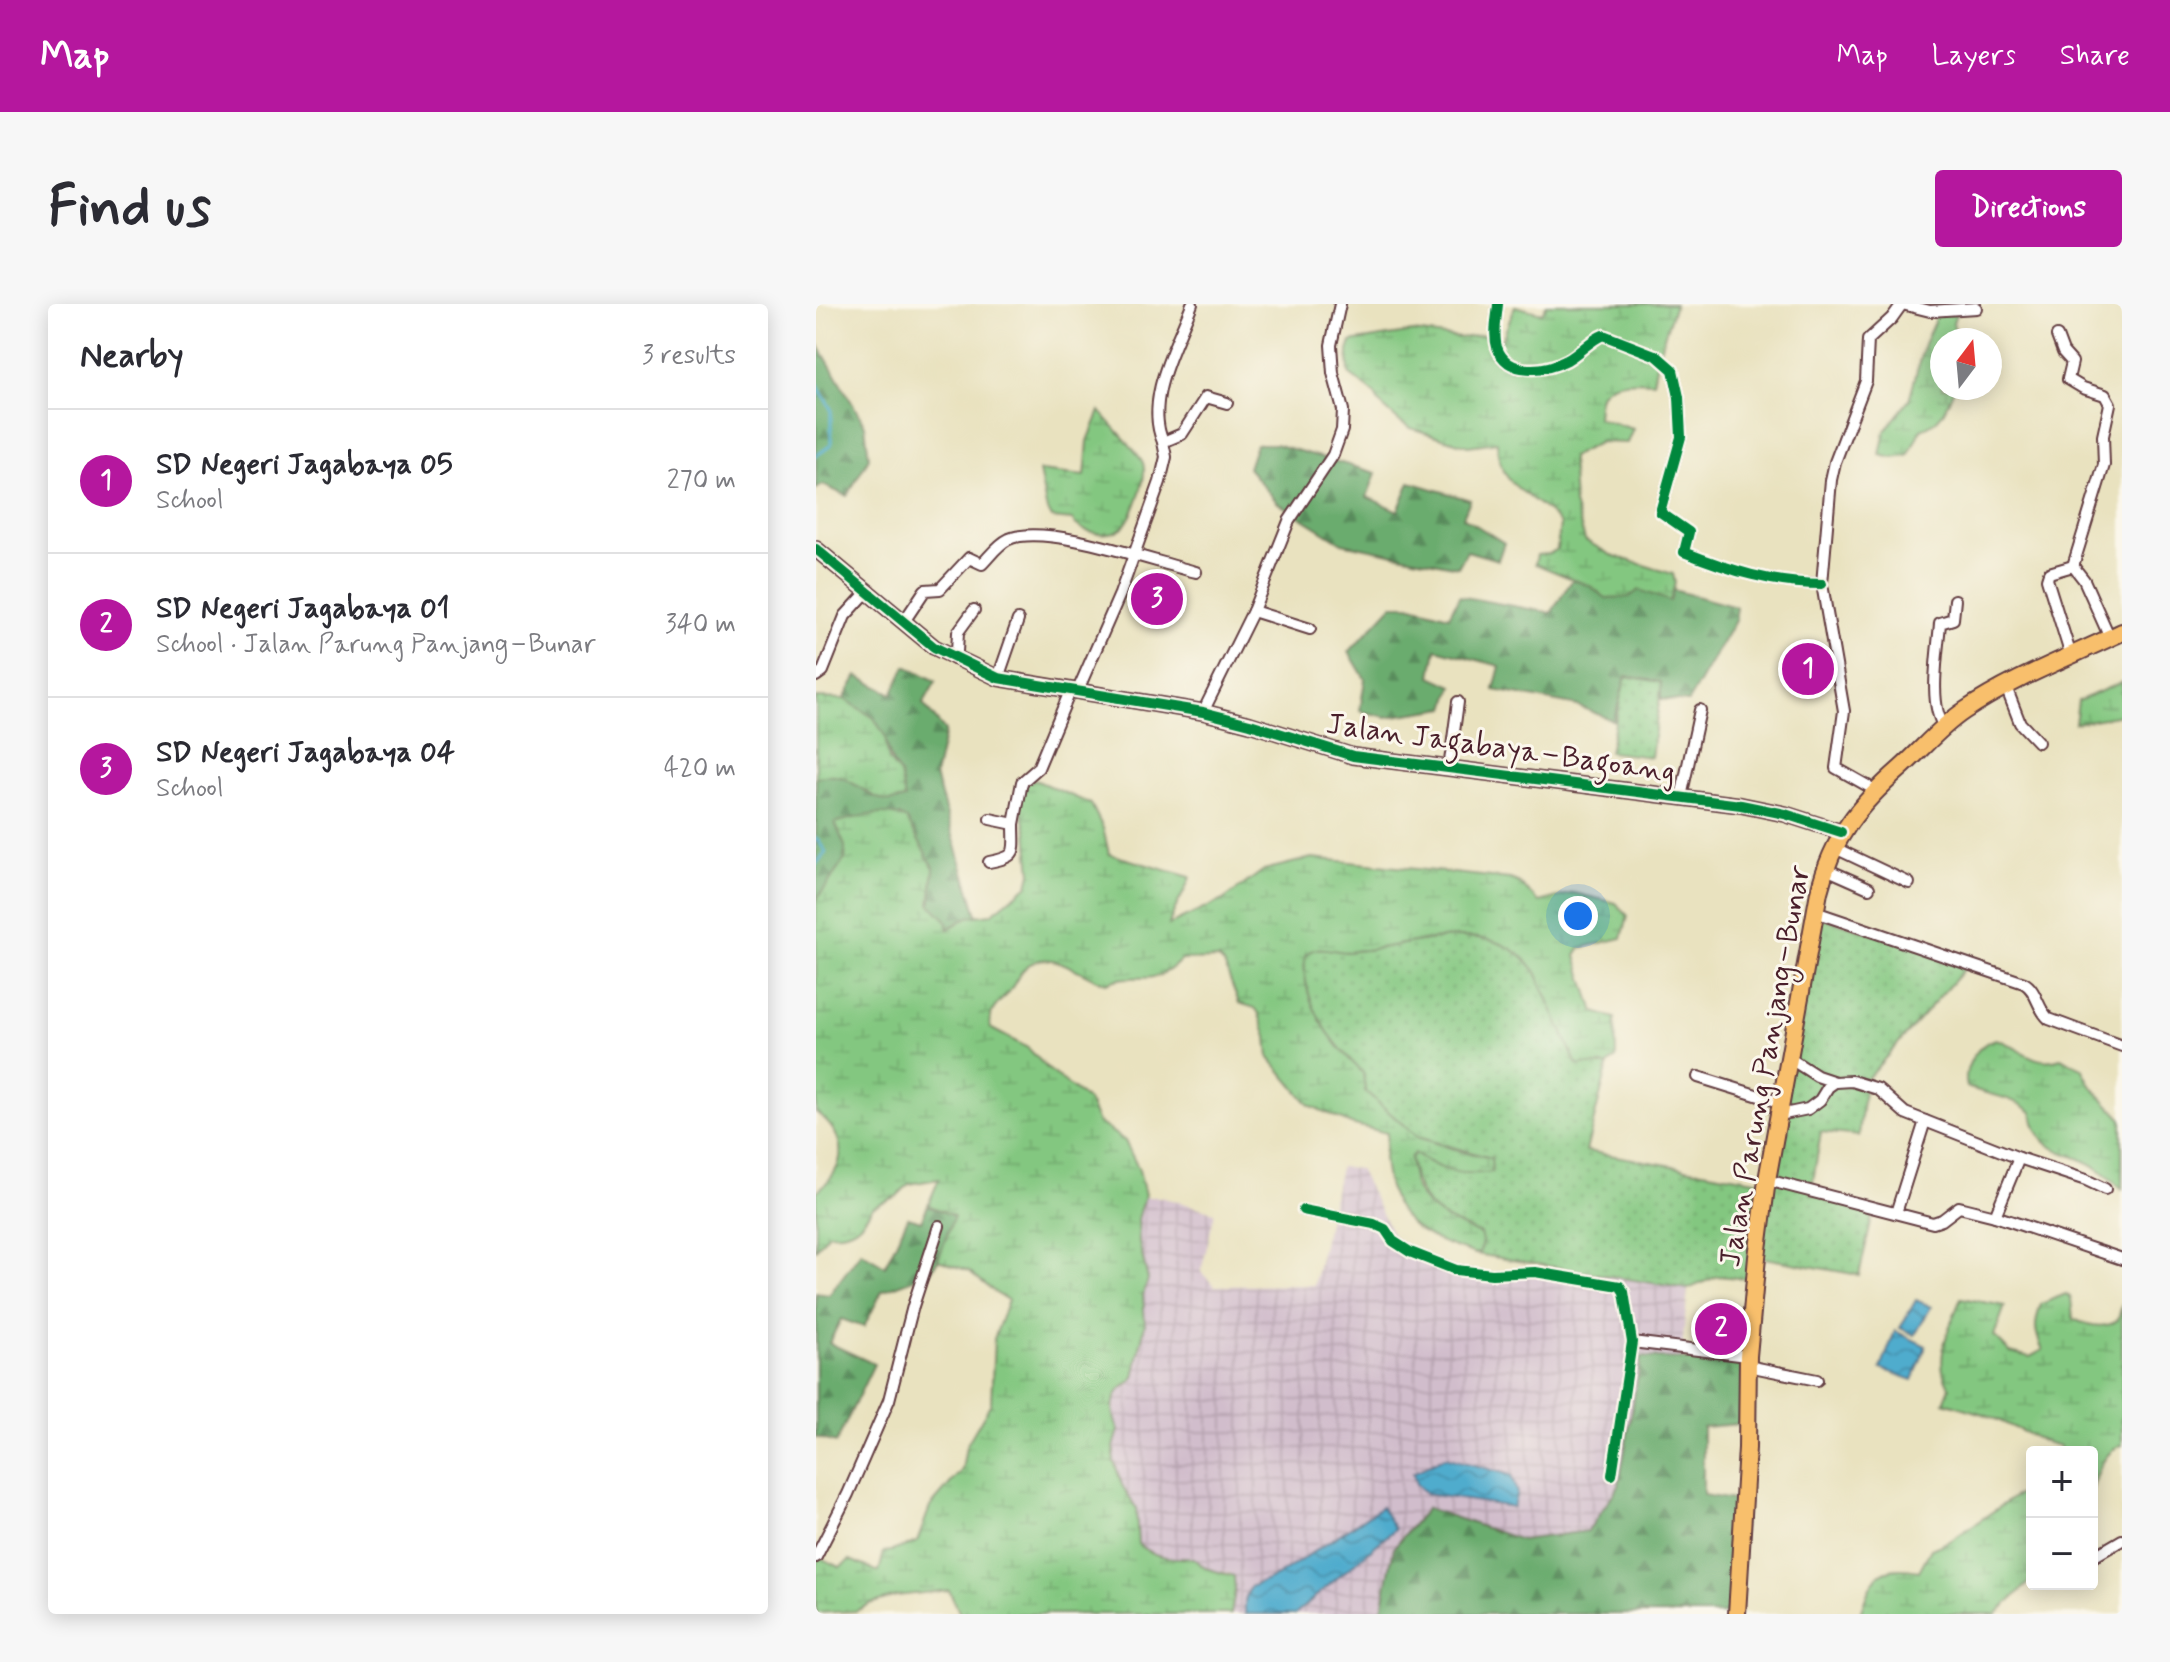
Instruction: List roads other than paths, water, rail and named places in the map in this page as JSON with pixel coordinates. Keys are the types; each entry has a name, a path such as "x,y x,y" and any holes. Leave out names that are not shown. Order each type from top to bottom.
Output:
{"main road":[{"name":"Jalan Parung Panjang–Bunar","path":"1737,1614 1747,1448 1748,1361 1767,1180 1815,912 1826,869 1838,840 1875,790 1944,726 2006,687 2116,635"}],"street":[{"path":"989,862 1009,858 1013,852 1014,824 1022,782 1038,768 1120,594 1160,482 1166,457 1158,416 1161,386 1192,304"},
{"path":"1203,712 1253,611 1289,521 1333,455 1342,430 1343,410 1333,373 1331,345 1340,304"},
{"path":"1498,304 1495,339 1498,351 1514,365 1537,370 1560,364 1603,335 1657,356 1673,370 1679,397 1681,437 1660,512 1689,532 1684,552 1726,568 1784,583 1822,584"},
{"path":"1875,790 1836,768 1844,711 1822,584 1831,480 1866,381 1868,340 1902,304 1930,311 1976,308"},
{"path":"2057,336 2063,352 2072,362 2068,379 2105,395 2110,404 2103,436 2104,465 2073,566"},
{"path":"1163,442 1182,434 1206,397 1227,403"},
{"path":"903,623 925,590 940,589 969,558 982,564 1002,543 1025,534 1059,538 1196,572"},
{"name":"Jalan Jagabaya–Bagoang","path":"816,549 903,623 954,659 998,678 1203,712 1336,752 1681,797 1785,814 1838,840"},
{"path":"2073,566 2116,635"},
{"path":"2071,656 2047,579 2049,573 2073,566"},
{"path":"816,676 823,671 845,616 866,593"},
{"path":"1944,726 1937,717 1935,701 1940,623 1953,619 1955,600"},
{"path":"954,659 958,632 974,610"},
{"path":"1253,611 1310,629"},
{"path":"998,678 1018,620"},
{"path":"2006,687 2020,723 2038,742"},
{"path":"1449,769 1458,702"},
{"path":"1681,797 1700,710"},
{"path":"990,819 1014,824"},
{"path":"1838,840 1909,883"},
{"path":"1826,869 1869,888"},
{"path":"1815,912 2024,983 2031,987 2043,1014 2049,1019 2122,1046"},
{"path":"1789,1058 1817,1076 1835,1082 1852,1081 1878,1089 1905,1113 2105,1189"},
{"path":"1698,1077 1780,1109 1808,1109 1835,1082"},
{"path":"1896,1213 1925,1121"},
{"path":"1995,1216 2019,1158"},
{"path":"1767,1180 1933,1223 1959,1207 2122,1259"},
{"path":"1303,1210 1374,1224 1385,1229 1393,1241 1410,1252 1456,1270 1492,1274 1535,1272 1620,1286 1624,1292 1632,1342 1612,1475"},
{"path":"816,1557 848,1494 889,1400 913,1306 939,1226"},
{"path":"1632,1342 1748,1361 1817,1380"},
{"path":"2098,1554 2122,1540"}],"water":[{"path":"1916,1300 1931,1307 1915,1335 1900,1328"},
{"path":"1895,1331 1926,1346 1913,1380 1881,1369"},
{"path":"1445,1457 1511,1475 1517,1493 1513,1507 1426,1494 1416,1484 1413,1473"},
{"path":"1381,1507 1395,1529 1295,1614 1245,1614 1250,1587 1277,1576"}],"waterway":[{"path":"816,383 831,409 831,445 816,456"},
{"path":"816,838 826,852 816,864"}],"place":[{"name":"SD Negeri Jagabaya 04","path":"1157,599"},
{"name":"SD Negeri Jagabaya 05","path":"1808,669"},
{"name":"SD Negeri Jagabaya 01","path":"1721,1329"}]}
